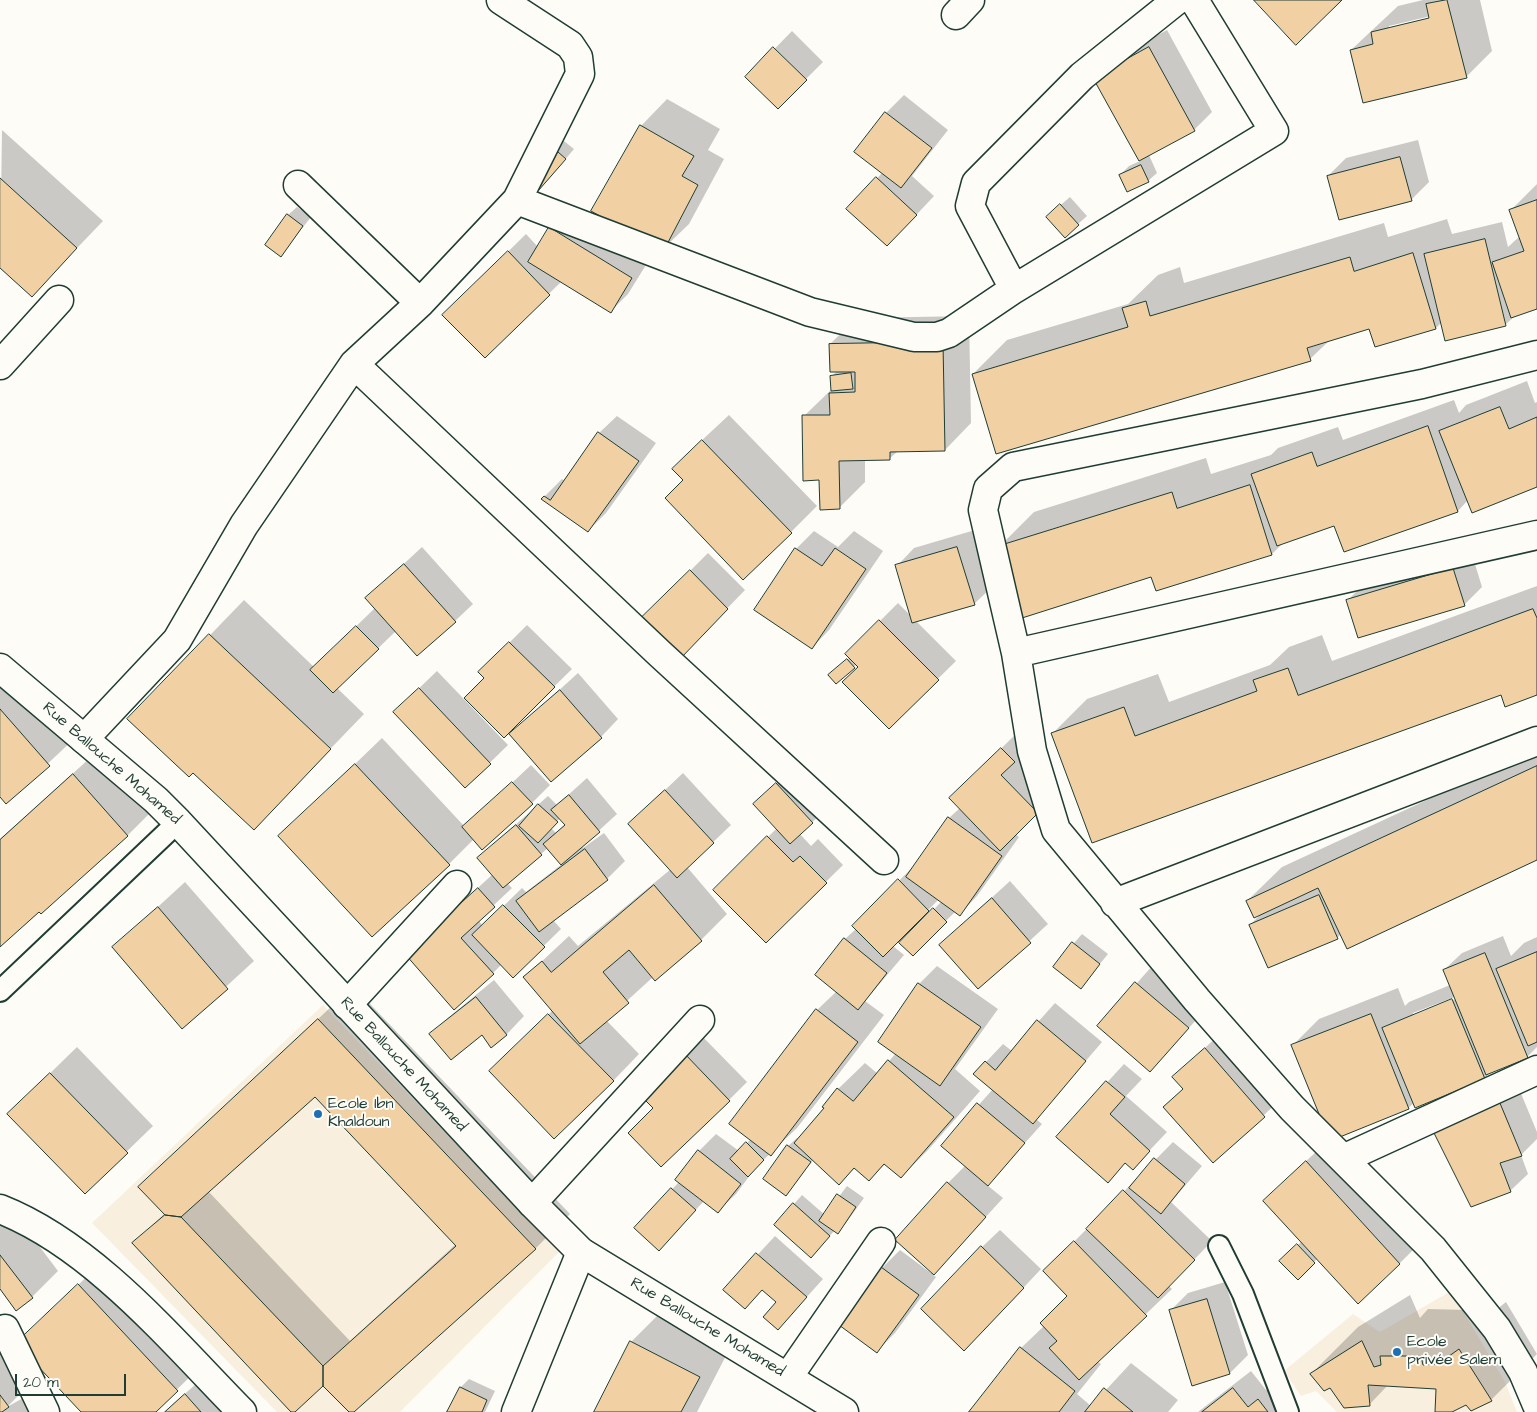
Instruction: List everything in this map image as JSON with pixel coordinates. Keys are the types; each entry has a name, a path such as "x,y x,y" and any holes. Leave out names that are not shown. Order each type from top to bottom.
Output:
{"street":[{"path":"84,739 177,640 244,525 354,364 420,303 517,200 580,74 578,57 570,45 501,0"},
{"path":"1014,290 970,206 976,183 1082,76 1177,0"},
{"path":"517,200 810,312 914,337 923,338 949,333 1014,290 1274,131 1194,0"},
{"path":"298,185 420,303"},
{"path":"0,365 59,300"},
{"path":"1537,355 1422,384 1013,467 988,489 984,510 1016,653 1032,751 1056,830 1115,903 1279,1093 1433,1249 1496,1329 1524,1372 1537,1405"},
{"path":"354,364 659,653 884,860"},
{"path":"1016,653 1537,535"},
{"name":"Rue Ballouche Mohamed","path":"0,668 156,800 178,822 532,1203 581,1252 844,1412"},
{"path":"1115,903 1537,741"},
{"path":"347,1005 458,885"},
{"path":"532,1203 700,1020"},
{"path":"1343,1159 1537,1070"},
{"path":"0,1209 26,1219 103,1273 242,1412"},
{"path":"788,1377 881,1242"},
{"path":"516,1412 581,1252"},
{"path":"5,1329 45,1412"}],"lane":[{"path":"0,990 178,822"},
{"path":"1219,1246 1243,1294 1288,1412"}],"shaded area":[{"name":"Ecole Ibn Khaldoun","path":"323,1005 559,1252 400,1412 277,1412 92,1223"},
{"name":"Ecole privée Salem","path":"1451,1291 1505,1382 1517,1412 1337,1412 1316,1391 1301,1396 1284,1371 1353,1314 1380,1332"}],"building":[{"path":"1254,0 1342,0 1296,45"},
{"path":"1447,0 1467,78 1363,103 1350,50 1373,44 1371,32 1429,18 1426,4"},
{"path":"773,47 807,80 778,109 745,77"},
{"path":"1149,47 1195,131 1139,161 1093,78"},
{"path":"885,112 932,148 901,188 854,152"},
{"path":"640,125 694,156 682,176 698,185 663,252 591,211"},
{"path":"550,145 566,159 538,191 522,177"},
{"path":"1400,157 1412,201 1339,220 1327,176"},
{"path":"1141,165 1149,182 1127,192 1119,175"},
{"path":"876,177 917,215 887,246 846,209"},
{"path":"0,178 77,248 32,297 0,268"},
{"path":"1537,200 1537,309 1511,318 1492,262 1524,251 1509,210"},
{"path":"1060,204 1079,225 1065,238 1046,217"},
{"path":"287,214 303,226 281,257 265,245"},
{"path":"549,227 632,278 611,313 528,262"},
{"path":"1485,239 1506,326 1445,341 1424,254"},
{"path":"508,251 550,295 485,358 442,315"},
{"path":"1413,253 1436,329 1375,347 1369,329 1307,348 1311,361 996,454 972,374 1128,327 1122,308 1146,301 1150,316 1350,257 1354,271"},
{"path":"943,342 945,451 890,452 890,460 839,461 840,509 820,510 819,480 803,481 802,415 830,415 829,393 855,392 855,372 830,372 829,344"},
{"path":"851,373 853,389 831,391 830,376"},
{"path":"1500,407 1509,429 1537,417 1537,487 1472,513 1439,431"},
{"path":"1428,426 1458,512 1344,552 1334,526 1277,546 1251,474 1312,452 1317,466"},
{"path":"598,432 639,461 588,532 541,499 544,496 550,500"},
{"path":"702,440 792,533 743,580 665,498 683,480 672,469"},
{"path":"1250,485 1272,555 1156,591 1151,577 1022,618 998,546 1172,492 1177,508"},
{"path":"957,547 975,605 912,623 895,565"},
{"path":"795,548 822,566 835,548 866,569 812,649 754,610"},
{"path":"404,564 456,622 417,656 365,598"},
{"path":"1453,568 1465,606 1358,638 1346,600"},
{"path":"690,570 728,609 680,659 640,619"},
{"path":"1533,609 1537,618 1537,695 1505,707 1501,695 1092,843 1051,733 1124,707 1135,736 1257,691 1253,680 1288,668 1298,695"},
{"path":"879,620 939,680 889,729 842,682 858,667 845,654"},
{"path":"356,626 379,649 333,693 310,670"},
{"path":"209,634 331,749 254,830 193,773 189,777 127,719"},
{"path":"509,642 555,687 504,738 464,698 484,678 478,672"},
{"path":"847,659 855,668 836,684 828,675"},
{"path":"419,688 491,764 465,788 393,712"},
{"path":"560,690 602,738 551,782 509,734"},
{"path":"0,709 50,766 6,804 0,797"},
{"path":"1001,748 1015,762 1001,775 1038,813 1000,851 949,798"},
{"path":"355,764 450,865 372,937 278,836"},
{"path":"1537,766 1537,860 1347,949 1318,888 1254,918 1246,901"},
{"path":"73,774 128,836 41,914 39,912 0,947 0,840"},
{"path":"512,782 533,804 482,850 462,827"},
{"path":"776,783 813,823 790,844 753,804"},
{"path":"665,790 714,843 677,878 628,824"},
{"path":"569,795 600,832 561,865 543,844 565,825 551,810"},
{"path":"538,804 558,822 538,843 519,826"},
{"path":"948,817 1002,856 960,916 906,877"},
{"path":"516,825 542,855 503,888 477,858"},
{"path":"767,836 793,862 800,856 827,883 766,943 713,890"},
{"path":"585,849 608,880 539,932 516,901"},
{"path":"898,879 929,911 883,957 852,926"},
{"path":"654,885 702,941 655,981 629,950 603,972 629,1003 580,1044 523,977 542,961 551,972"},
{"path":"478,888 495,907 461,938 494,974 454,1010 405,954"},
{"path":"1319,895 1338,939 1268,968 1249,925"},
{"path":"992,898 1031,943 978,989 939,945"},
{"path":"503,905 545,947 513,978 472,935"},
{"path":"158,907 228,989 182,1029 112,947"},
{"path":"933,908 947,922 913,956 899,943"},
{"path":"844,938 887,973 858,1010 815,975"},
{"path":"1072,942 1100,964 1081,989 1053,967"},
{"path":"1537,952 1537,1042 1528,1046 1496,969"},
{"path":"1485,953 1528,1058 1486,1075 1443,970"},
{"path":"1135,982 1189,1028 1150,1072 1097,1026"},
{"path":"918,983 981,1027 940,1086 878,1042"},
{"path":"476,997 507,1035 491,1048 482,1035 451,1060 429,1034"},
{"path":"1452,999 1485,1079 1415,1108 1382,1028"},
{"path":"816,1009 858,1042 771,1156 729,1124"},
{"path":"548,1014 614,1081 554,1139 489,1071"},
{"path":"1371,1014 1409,1109 1330,1141 1291,1045"},
{"path":"318,1019 536,1249 354,1412 349,1412 323,1386 323,1366 456,1246 315,1097 181,1217 165,1215 138,1187"},
{"path":"1037,1020 1086,1061 1033,1124 973,1074 985,1061 995,1070"},
{"path":"1205,1048 1265,1117 1213,1163 1163,1107 1183,1089 1172,1077"},
{"path":"683,1052 730,1101 661,1167 628,1133 653,1108 639,1094"},
{"path":"888,1060 954,1117 901,1178 884,1164 869,1181 854,1168 839,1185 794,1143 824,1108 822,1107 837,1088 853,1101"},
{"path":"50,1073 128,1153 85,1194 7,1114"},
{"path":"1106,1081 1125,1097 1110,1114 1150,1151 1133,1170 1125,1163 1108,1183 1056,1137"},
{"path":"1497,1096 1522,1156 1500,1163 1511,1192 1471,1207 1431,1127"},
{"path":"977,1103 1025,1143 988,1186 941,1146"},
{"path":"746,1142 764,1160 748,1177 730,1159"},
{"path":"787,1145 811,1162 786,1196 763,1179"},
{"path":"698,1150 741,1184 718,1213 675,1180"},
{"path":"1154,1158 1185,1184 1161,1214 1129,1188"},
{"path":"1306,1161 1400,1264 1358,1304 1263,1201"},
{"path":"947,1182 986,1217 934,1275 895,1240"},
{"path":"671,1188 696,1210 659,1251 634,1228"},
{"path":"1123,1190 1195,1260 1158,1298 1086,1229"},
{"path":"837,1194 856,1207 838,1234 819,1221"},
{"path":"793,1203 830,1236 811,1258 774,1225"},
{"path":"165,1215 181,1217 323,1366 323,1386 295,1412 291,1412 132,1243"},
{"path":"1074,1241 1147,1316 1079,1380 1049,1348 1057,1341 1040,1323 1067,1296 1043,1271"},
{"path":"1297,1244 1315,1263 1298,1280 1279,1261"},
{"path":"981,1246 1024,1288 964,1351 921,1309"},
{"path":"756,1253 807,1297 778,1330 763,1317 776,1302 762,1290 745,1309 723,1290"},
{"path":"0,1255 33,1298 16,1311 0,1289"},
{"path":"881,1267 919,1295 877,1353 839,1325"},
{"path":"78,1284 178,1391 156,1412 81,1412 16,1343"},
{"path":"1207,1299 1230,1374 1192,1386 1169,1310"},
{"path":"630,1341 700,1377 681,1412 594,1412"},
{"path":"1362,1341 1374,1367 1381,1365 1380,1356 1421,1356 1423,1365 1438,1364 1459,1349 1492,1401 1471,1411 1466,1405 1452,1412 1435,1412 1436,1389 1368,1385 1370,1406 1344,1408 1330,1388 1324,1391 1310,1374"},
{"path":"1020,1347 1075,1391 1059,1412 969,1412"},
{"path":"460,1387 487,1400 482,1412 447,1412"},
{"path":"1104,1388 1133,1412 1085,1412"},
{"path":"1233,1388 1248,1407 1258,1399 1268,1412 1202,1412"},
{"path":"185,1394 201,1412 165,1412"},
{"path":"0,1395 9,1407 2,1412 0,1412"}],"place":[{"name":"Ecole Ibn Khaldoun","path":"318,1114"},
{"name":"Ecole privée Salem","path":"1397,1352"}]}
